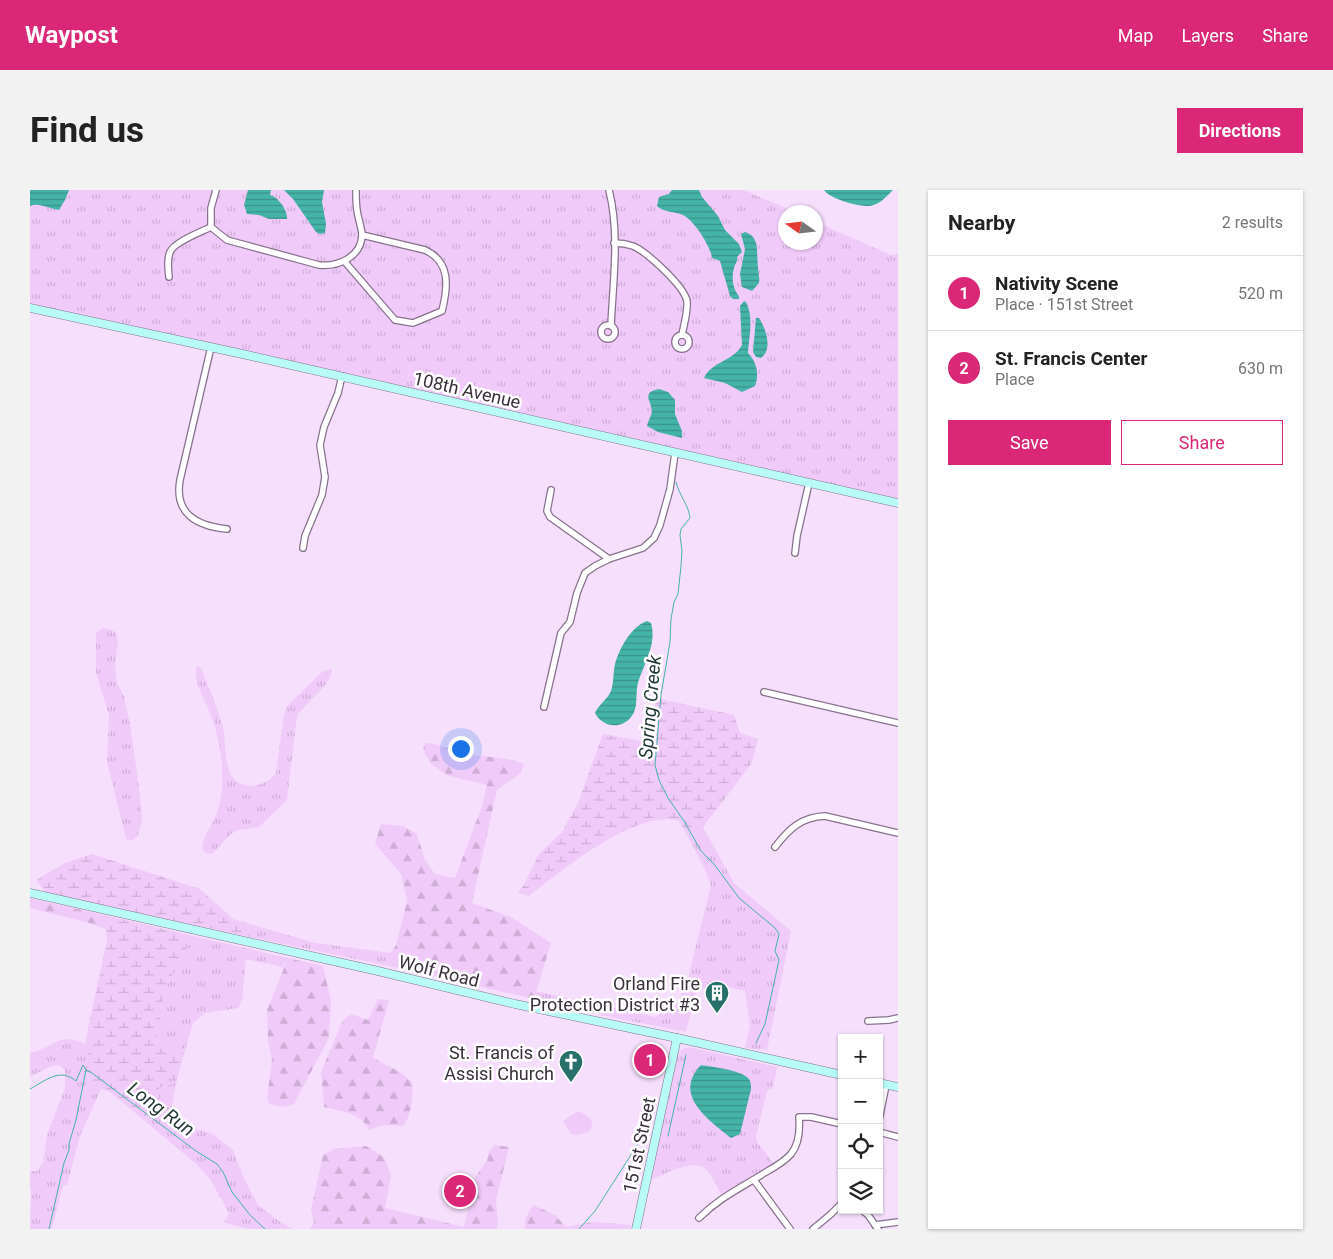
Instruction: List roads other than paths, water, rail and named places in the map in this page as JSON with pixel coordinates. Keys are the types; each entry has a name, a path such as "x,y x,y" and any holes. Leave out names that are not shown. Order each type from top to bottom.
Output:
{"street":[{"path":"211,227 211,208 216,190"},
{"path":"211,227 227,240 319,266 345,262 354,254 362,234 357,211 356,190"},
{"path":"608,190 614,212 611,326"},
{"path":"169,277 169,253 173,246 211,227"},
{"path":"345,262 394,320 413,323 442,311 447,290 445,273 434,254 362,234"},
{"path":"614,243 634,246 643,252 676,282 684,292 687,309 682,335"},
{"name":"108th Avenue","path":"30,308 342,376 898,503"},
{"path":"211,347 180,480 179,494 186,511 196,521 212,527 227,529"},
{"path":"303,548 305,536 322,495 325,477 320,453 321,436 338,394 342,376"},
{"path":"544,707 561,633 570,622 577,593 585,573 594,566 609,559 643,548 654,538 660,525 670,489 675,453"},
{"path":"795,553 809,483"},
{"path":"551,490 547,511 550,517 609,559"},
{"path":"764,692 898,723"},
{"path":"774,847 788,831 800,822 813,816 825,816 898,833"},
{"name":"Wolf Road","path":"30,893 378,971 520,1005 838,1074"},
{"path":"868,1021 898,1018"},
{"name":"151st Street","path":"636,1229 678,1038"},
{"path":"883,1084 898,1087"},
{"path":"699,1218 713,1204 781,1163 791,1154 795,1149 798,1136 799,1117 811,1117 838,1123"},
{"path":"883,1133 898,1137"},
{"path":"754,1180 790,1229"},
{"path":"813,1229 838,1207"},
{"path":"867,1214 877,1227 898,1222"}],"waterway":[{"name":"Spring Creek","path":"676,482 690,518 681,529 680,535 682,551 678,594 674,602 671,619 670,642 661,695 655,765 659,780 668,798 701,851 714,864 739,898 775,928 779,934 775,951 779,960 765,1024 756,1043"},
{"name":"Spring Creek","path":"668,1136 686,1055"},
{"name":"Long Run","path":"30,1089 58,1075 64,1075 76,1081 83,1065 86,1070 196,1151 217,1164 223,1172 232,1192 250,1215 265,1229"},
{"path":"49,1229 76,1120 86,1070"},
{"name":"Spring Creek","path":"579,1229 595,1211 638,1144"}],"place":[{"name":"Orland Fire Protection District #3","path":"717,1014"},
{"name":"Nativity Scene","path":"650,1060"},
{"name":"St. Francis of Assisi Church","path":"571,1083"},
{"name":"St. Francis Center","path":"460,1191"}]}
